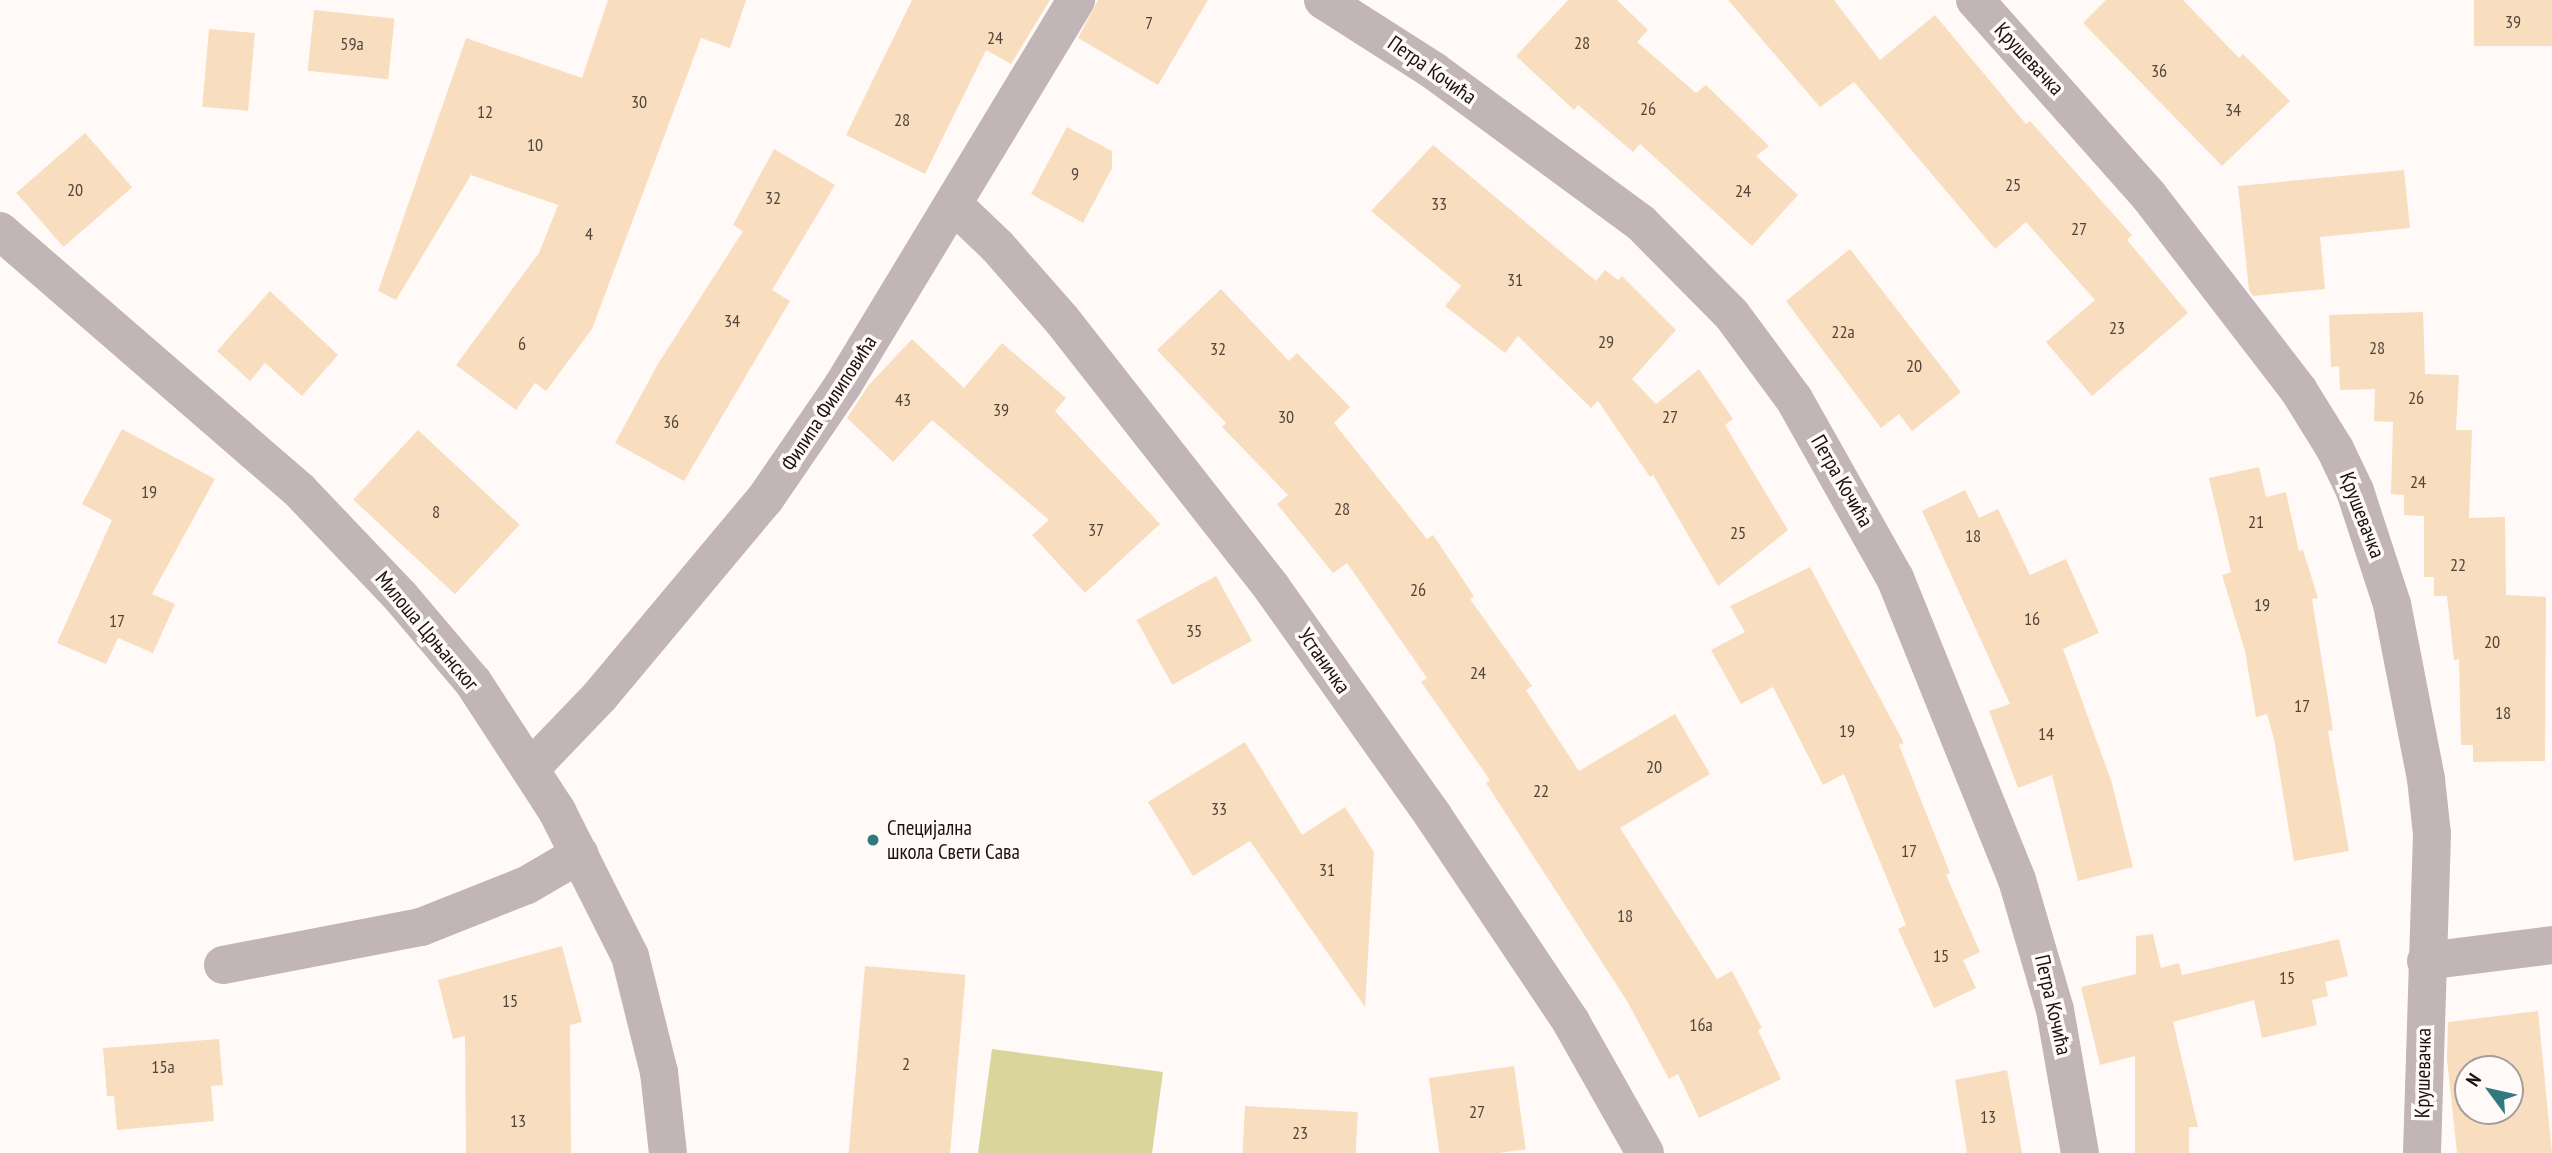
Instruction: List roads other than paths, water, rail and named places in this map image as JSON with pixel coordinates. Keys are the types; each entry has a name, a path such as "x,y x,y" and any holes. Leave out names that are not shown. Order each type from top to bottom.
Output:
{"street":[{"name":"Филипа Филиповића","path":"531,768 600,696 765,499 843,385 1076,0"},
{"name":"Петра Кочића","path":"1323,0 1434,71 1641,223 1732,315 1794,399 1895,578 2017,880 2055,1010 2080,1153"},
{"name":"Крушевачка","path":"1975,0 2140,185 2299,391 2335,449 2384,577 2426,779 2432,834 2422,1153"},
{"name":"Устаничка","path":"954,205 998,246 1062,320 1272,588 1434,817 1571,1022 1645,1153"},
{"name":"Милоша Црњанског","path":"0,231 334,525 473,682 531,768 615,921 645,1005 659,1072 668,1153"},
{"path":"223,965 421,926 527,885 580,854"},
{"path":"2426,961 2552,945"}],"place":[{"name":"Специјална школа Свети Сава","path":"873,840"}]}
